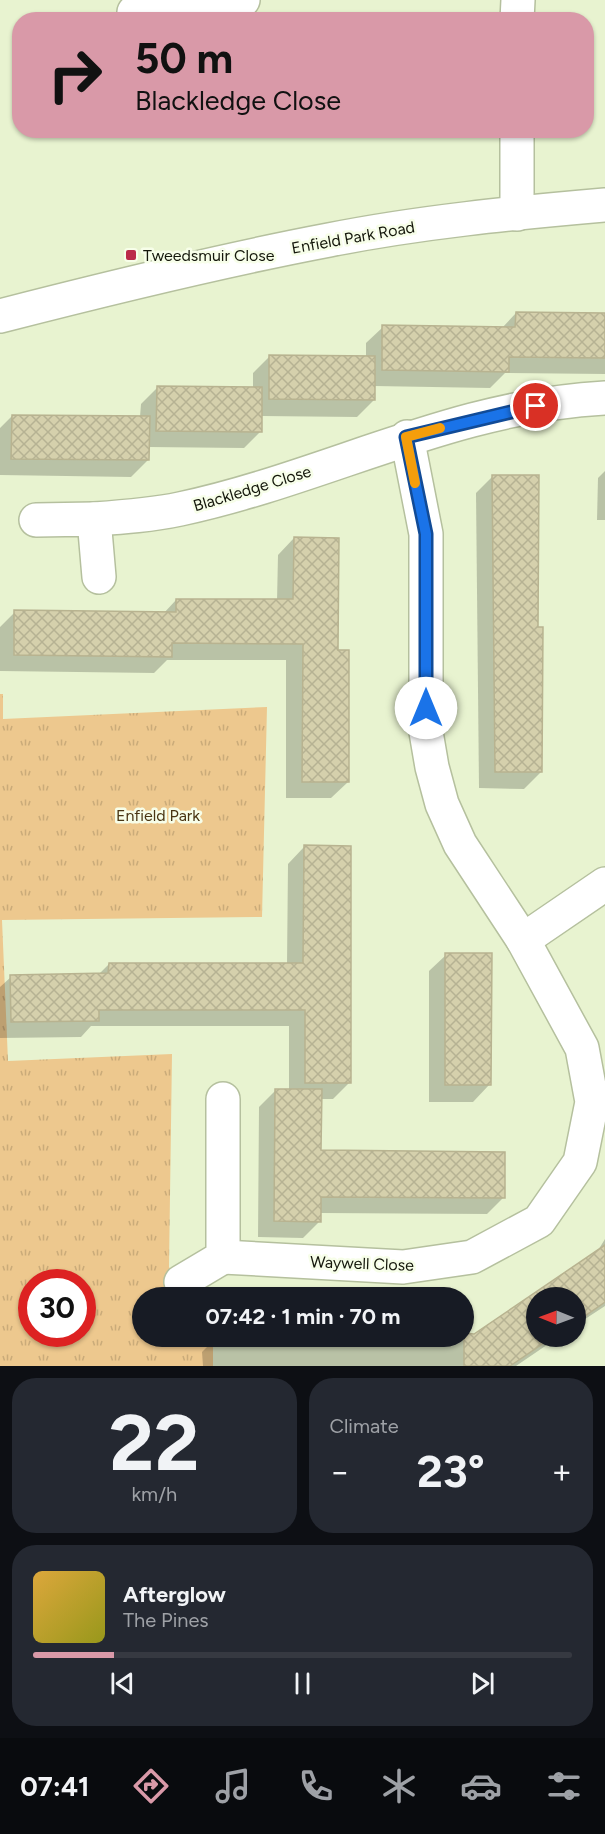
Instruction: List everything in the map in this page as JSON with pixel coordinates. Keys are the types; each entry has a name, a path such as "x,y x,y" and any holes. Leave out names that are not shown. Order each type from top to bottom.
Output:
{"street":[{"path":"131,11 213,12 245,8"},
{"path":"517,138 517,214"},
{"name":"Enfield Park Road","path":"0,316 177,273 330,240 423,224 605,206"},
{"name":"Blackledge Close","path":"36,520 94,519 181,508 274,483 406,437 517,409 572,400 605,398"},
{"path":"406,437 426,534 426,732 442,804 460,844 523,940 605,884"},
{"path":"94,519 99,577"},
{"name":"Waywell Close","path":"223,1257 403,1267 472,1257 539,1221 580,1162 592,1102 582,1048 523,940"},
{"path":"181,1282 223,1257 223,1099"}],"green space":[{"name":"Enfield Park","path":"0,694 3,694 3,719 267,707 262,917 2,920 8,1061 172,1054 169,1267 182,1287 132,1287 132,1347 213,1347 213,1366 0,1366"}],"building":[{"path":"516,312 605,313 605,358 509,357 509,372 382,370 382,325 515,327"},
{"path":"269,355 375,356 375,400 269,399"},
{"path":"157,386 262,387 262,432 156,431"},
{"path":"12,415 150,416 149,460 11,459"},
{"path":"492,475 539,475 538,627 543,627 542,772 495,772"},
{"path":"294,537 339,538 338,650 349,650 349,782 302,782 303,644 172,643 172,657 14,655 14,610 176,612 176,599 293,599"},
{"path":"304,845 351,846 351,1083 305,1083 305,1010 99,1010 99,1021 11,1022 10,975 108,973 109,963 303,963"},
{"path":"445,953 492,953 491,1085 445,1085"},
{"path":"275,1089 322,1089 321,1150 505,1152 505,1198 321,1197 321,1222 274,1221"},
{"path":"605,1245 605,1302 586,1315 586,1287 543,1287"},
{"path":"526,1299 526,1347 538,1347 510,1366 464,1366 464,1347 474,1347 474,1334"}],"slow traffic":[{"path":"415,483 406,437 440,428"}],"place":[{"name":"Tweedsmuir Close","path":"131,255"}],"route":[{"path":"426,708 426,534 406,437 460,422 536,406"}]}
